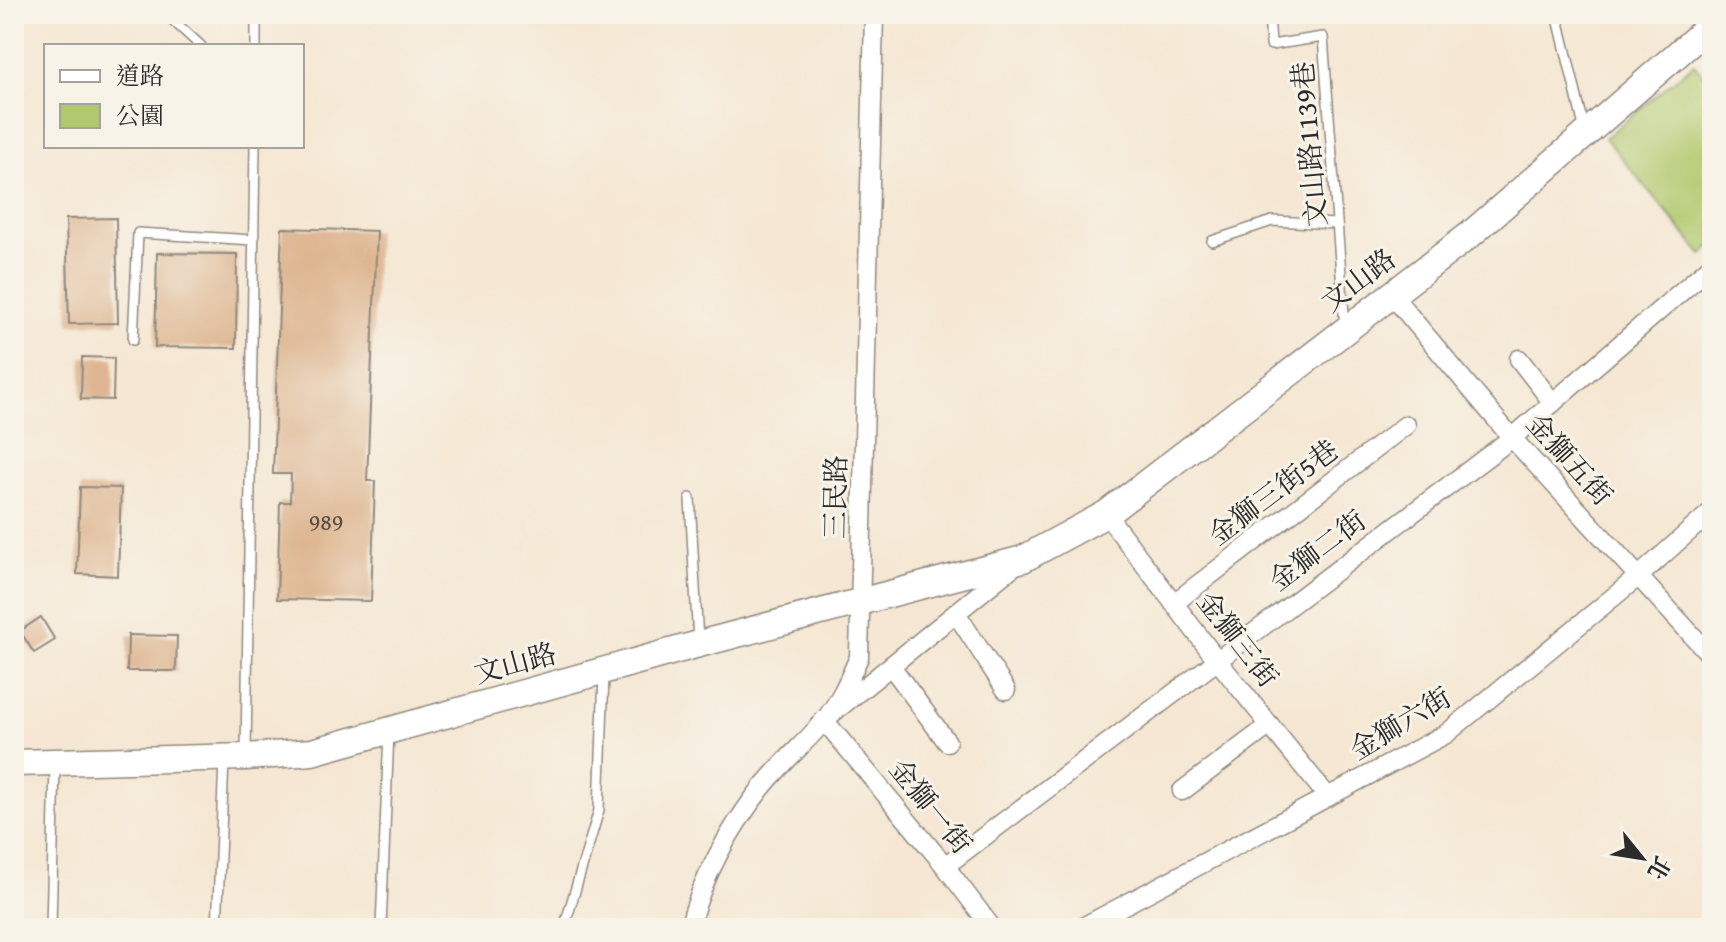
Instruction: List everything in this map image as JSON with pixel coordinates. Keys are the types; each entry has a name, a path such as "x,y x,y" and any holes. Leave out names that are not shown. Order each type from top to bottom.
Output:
{"main road":[{"name":"文山路","path":"14,763 312,752 699,644 1023,559 1106,514 1471,234 1712,24"}],"street":[{"name":"三民路","path":"689,928 719,851 763,786 824,720 845,689 859,657 874,14"},
{"name":"金獅二街","path":"945,866 1512,438 1712,265"},
{"name":"金獅五街","path":"1392,295 1512,438 1712,657"},
{"path":"1519,359 1553,403"},
{"name":"金獅三街5巷","path":"1174,603 1406,425"},
{"name":"金獅三街","path":"1106,514 1217,660 1328,797"},
{"name":"金獅六街","path":"1081,928 1446,734 1639,576 1705,517"},
{"name":"文山路","path":"824,720 1023,559"},
{"path":"956,613 1006,690"},
{"path":"891,666 947,742"},
{"name":"金獅一街","path":"824,720 992,928"},
{"path":"1182,791 1270,725"}],"lane":[{"path":"166,14 199,44"},
{"path":"256,14 256,44"},
{"name":"文山路1139巷","path":"1269,14 1271,45 1323,37 1346,330"},
{"path":"1557,14 1586,134"},
{"path":"217,928 235,757 255,148"},
{"path":"1212,241 1272,221 1337,224"},
{"path":"133,340 138,233 253,240"},
{"path":"690,498 699,644"},
{"path":"1705,517 1712,537"},
{"path":"564,928 599,810 604,672"},
{"path":"381,928 389,729"},
{"path":"51,928 56,762"}],"green space":[{"path":"1694,64 1712,85 1712,246 1702,255 1605,138"}],"building":[{"path":"116,218 118,323 69,324 66,219"},
{"path":"282,228 377,231 367,481 375,481 371,601 277,599 280,502 290,502 291,474 273,474"},
{"path":"157,253 237,254 236,348 155,347"},
{"path":"82,357 114,358 113,400 81,399"},
{"path":"80,487 121,488 118,576 77,574"},
{"path":"41,617 55,640 34,653 20,631"},
{"path":"128,635 177,636 176,671 127,671"}]}
